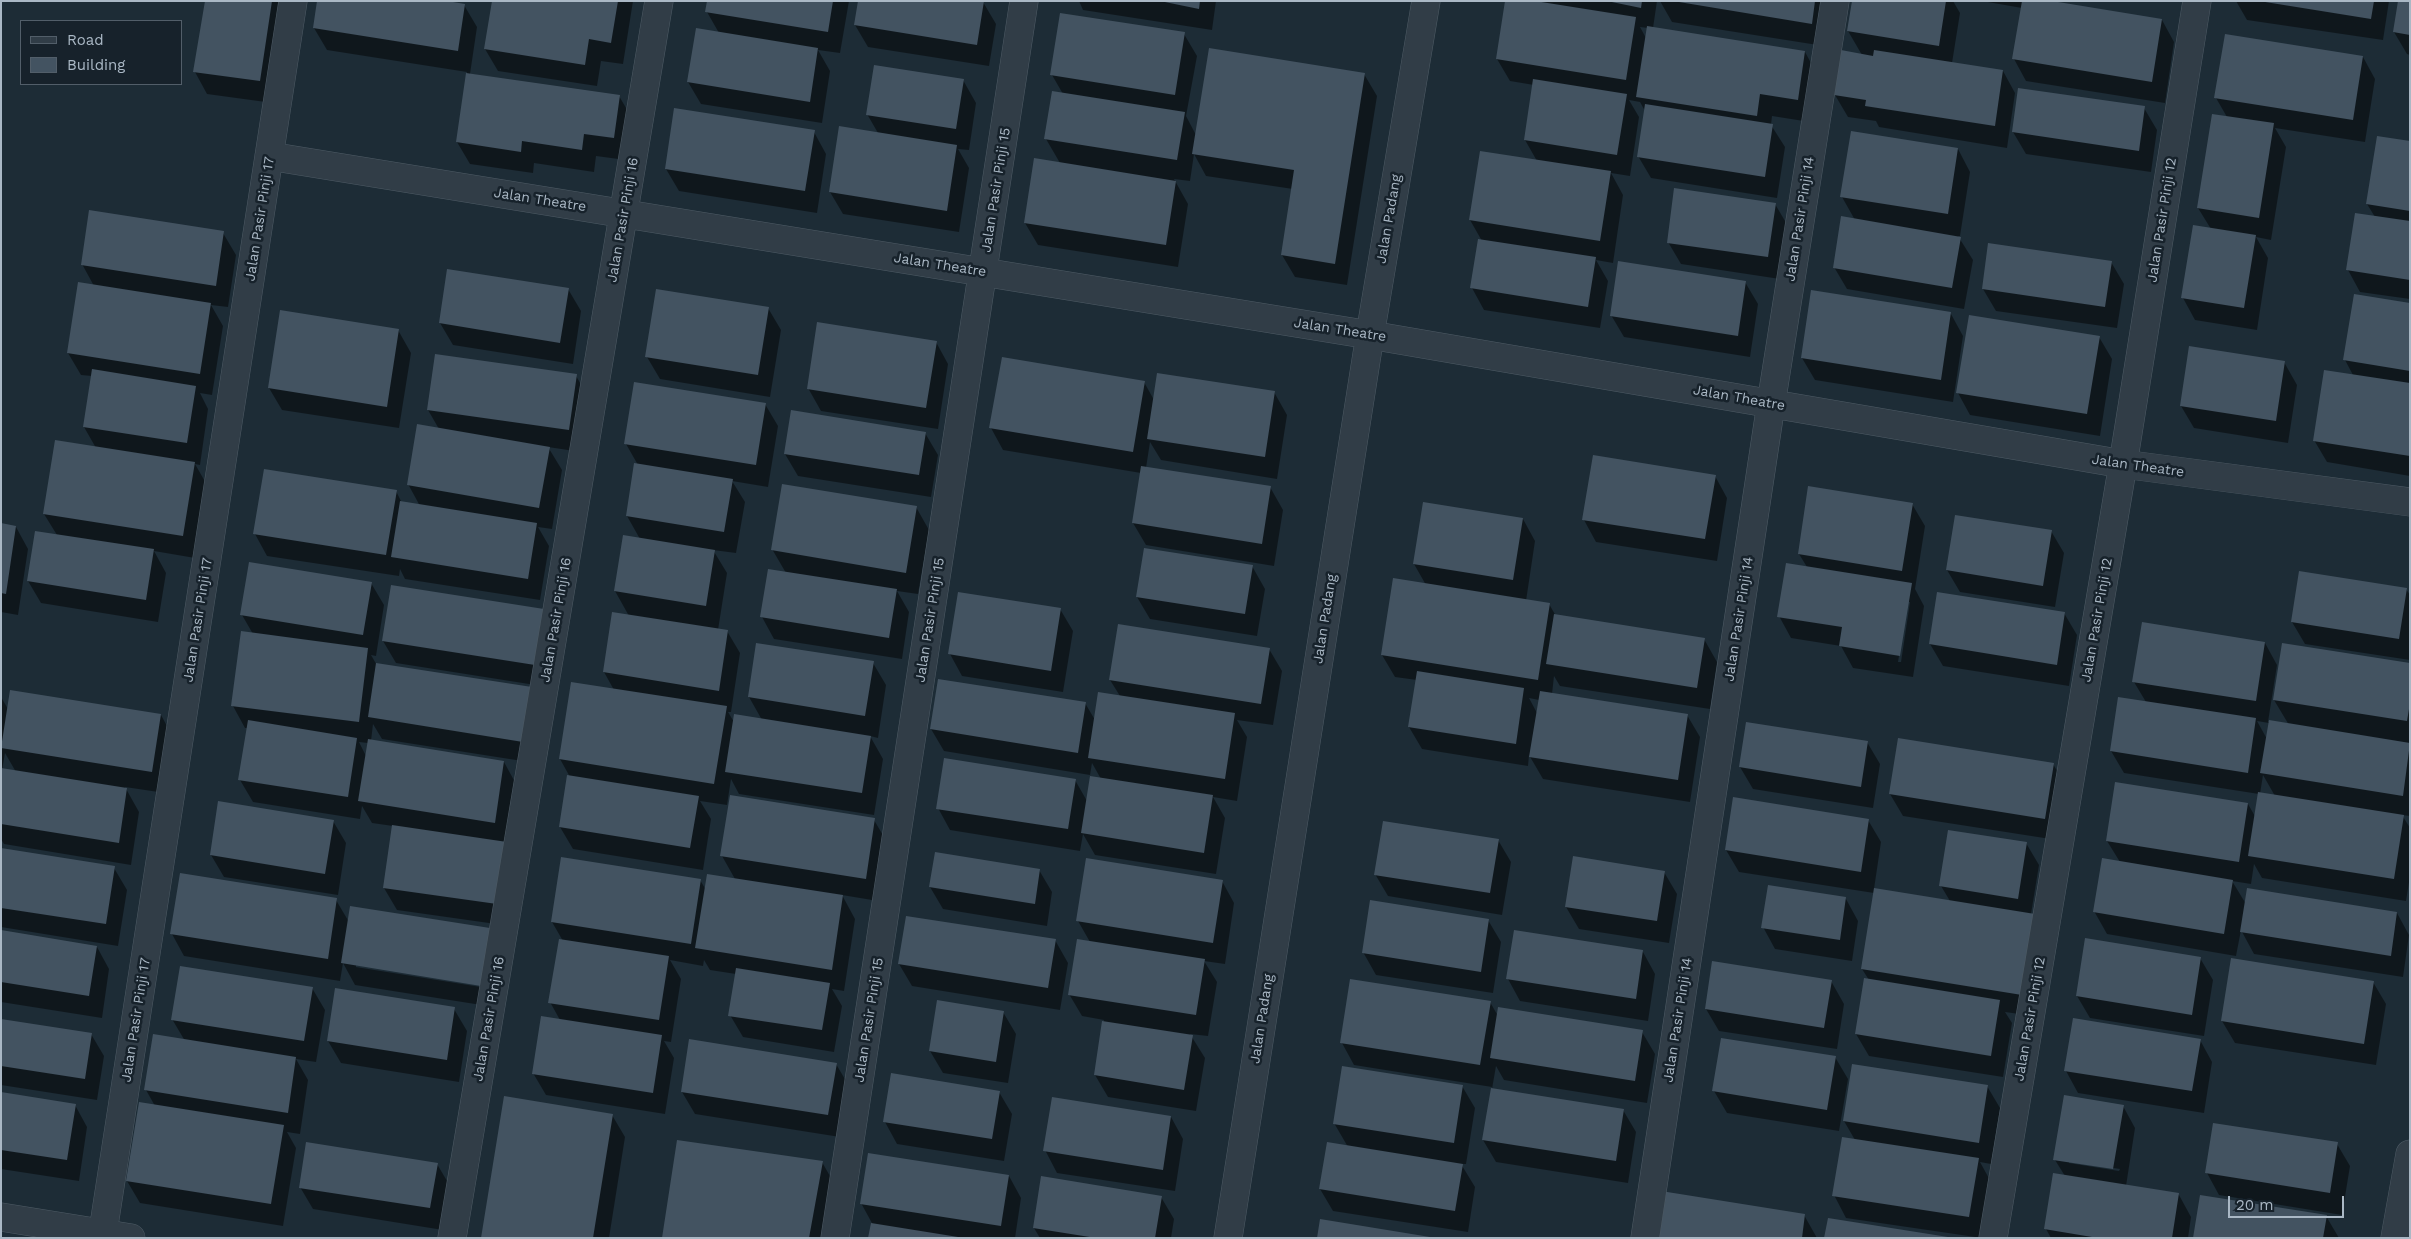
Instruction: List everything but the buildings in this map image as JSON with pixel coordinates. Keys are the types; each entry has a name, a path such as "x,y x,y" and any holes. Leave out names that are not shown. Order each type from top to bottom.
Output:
{"street":[{"name":"Jalan Pasir Pinji 17","path":"102,1236 293,1"},
{"name":"Jalan Pasir Pinji 16","path":"452,1238 659,1"},
{"name":"Jalan Pasir Pinji 15","path":"835,1238 1024,1"},
{"name":"Jalan Padang","path":"1228,1238 1370,335 1426,1"},
{"name":"Jalan Pasir Pinji 14","path":"1645,1238 1771,404 1835,1"},
{"name":"Jalan Pasir Pinji 12","path":"1993,1238 2123,464 2197,1"},
{"name":"Jalan Theatre","path":"269,156 1370,335 2123,464 2410,502"},
{"path":"2395,1238 2410,1154"},
{"path":"1,1217 102,1236 131,1238"}]}
